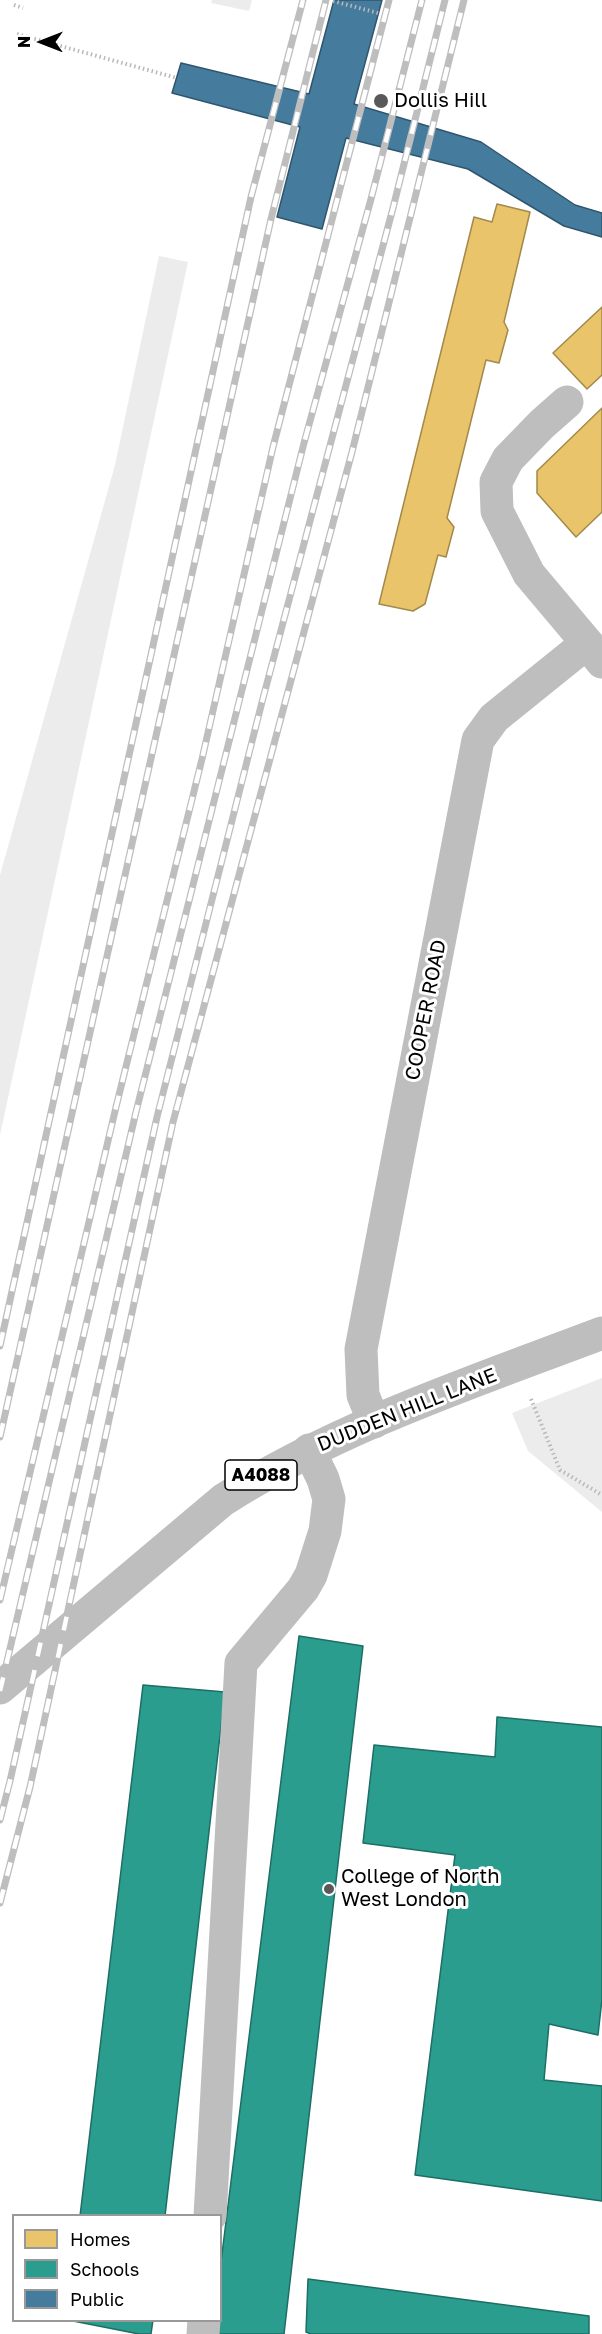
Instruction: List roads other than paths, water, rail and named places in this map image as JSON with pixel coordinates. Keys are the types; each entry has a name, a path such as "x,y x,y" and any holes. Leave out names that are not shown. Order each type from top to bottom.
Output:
{"street":[{"name":"COOPER ROAD","path":"374,1422 363,1395 361,1349 478,740 494,718 594,653 529,574 497,511 495,482 508,459 567,402"},
{"name":"DUDDEN HILL LANE","path":"0,1688 223,1500 263,1475 309,1450 421,1401 602,1333"},
{"path":"210,2214 241,1664 303,1590 311,1575 325,1531 329,1499 323,1479 309,1450"}],"railway":[{"path":"0,1346 251,197 303,0"},
{"path":"0,1437 271,219 326,0"},
{"path":"0,1600 116,1107 202,759 273,447 389,0"},
{"path":"0,1691 136,1112 304,443 371,199 422,0"},
{"path":"0,1820 157,1117 262,702 393,208 445,0"},
{"path":"0,1903 30,1787 173,1122 352,452 464,0"}],"place":[{"name":"Dollis Hill","path":"381,101"},
{"name":"College of North West London","path":"329,1889"}]}
